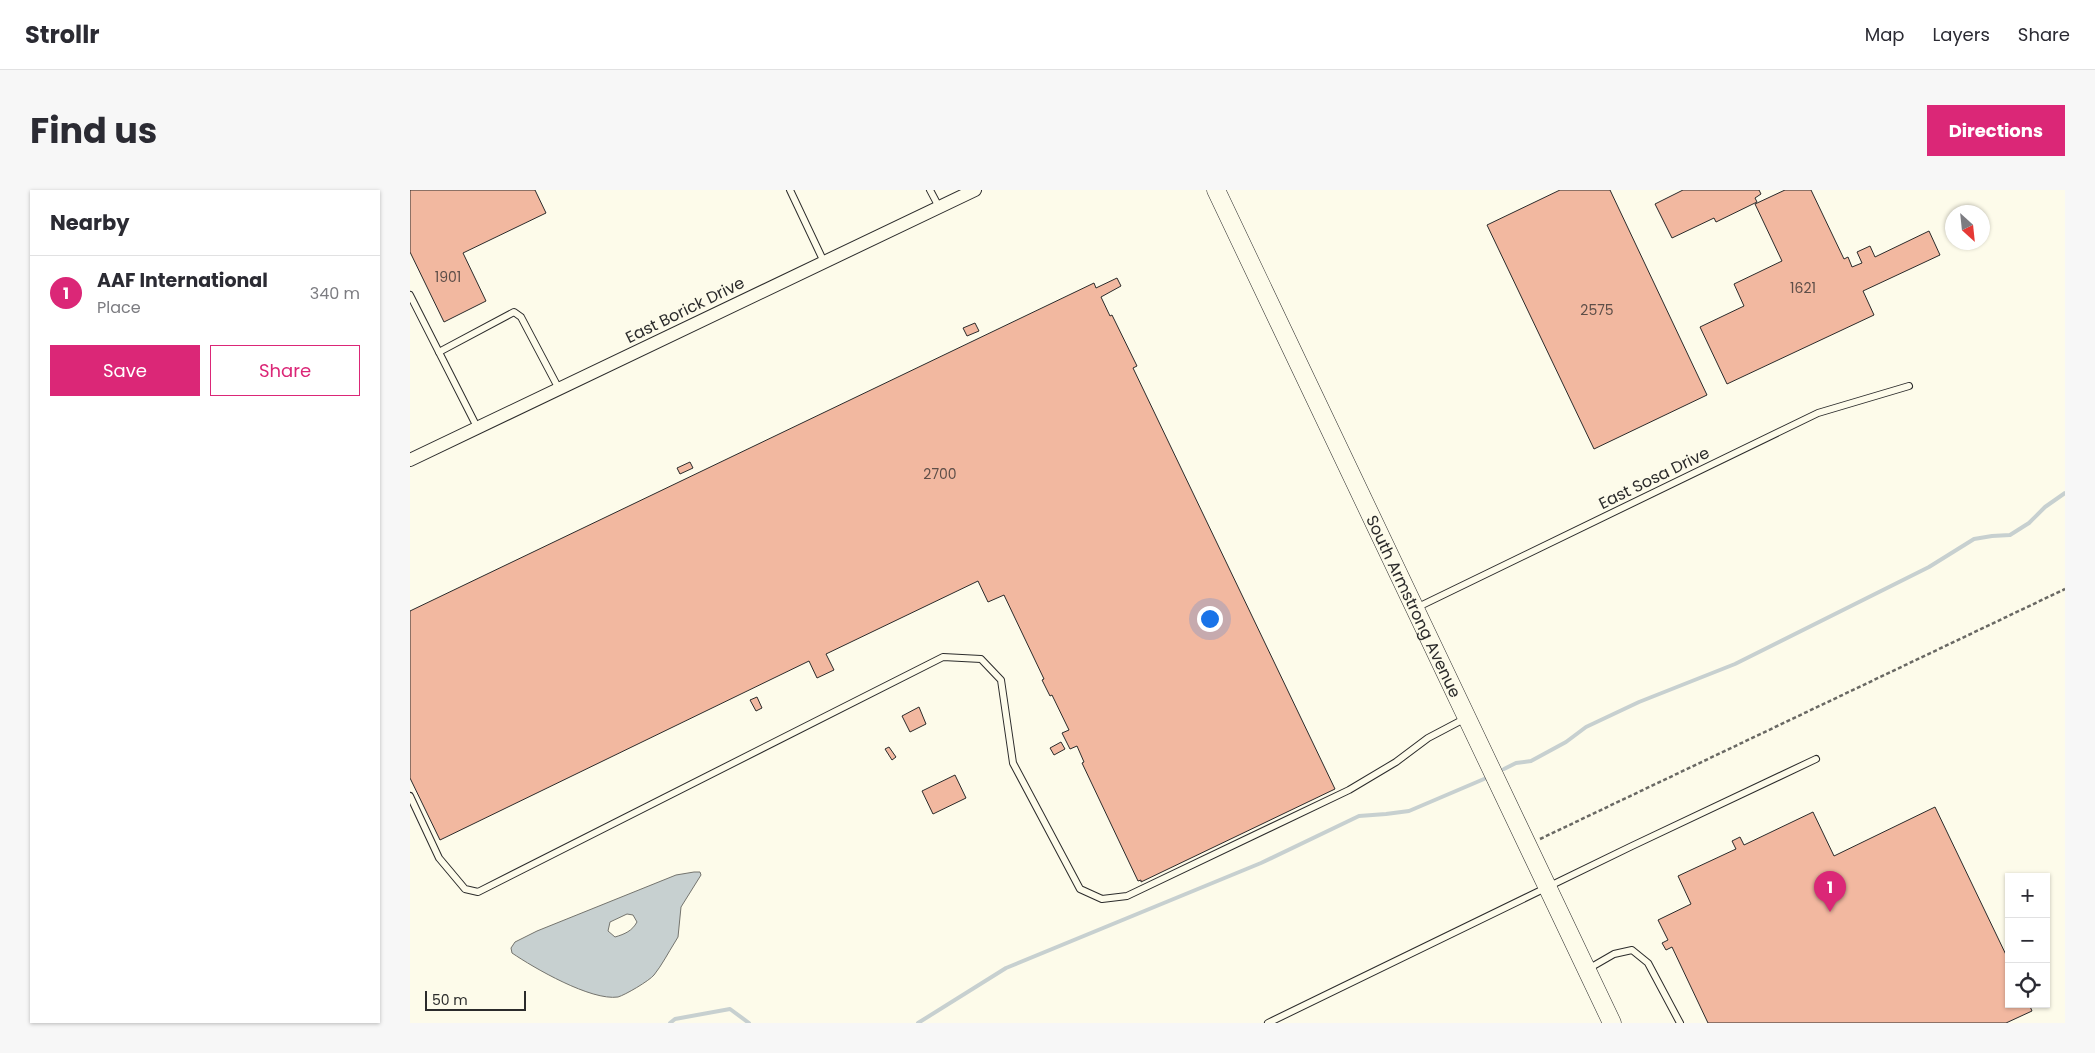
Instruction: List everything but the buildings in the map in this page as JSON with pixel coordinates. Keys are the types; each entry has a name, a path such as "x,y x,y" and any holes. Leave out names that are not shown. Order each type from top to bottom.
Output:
{"street":[{"name":"East Borick Drive","path":"410,460 974,190"},
{"name":"South Armstrong Avenue","path":"1216,190 1612,1023"}],"lane":[{"path":"790,190 824,262"},
{"path":"930,190 939,207"},
{"path":"410,295 477,428"},
{"path":"439,352 514,312 521,317 559,389"},
{"name":"East Sosa Drive","path":"1415,608 1818,414 1843,404 1909,386"},
{"path":"410,796 439,858 465,889 478,892 942,657 981,659 1002,680 1013,763 1080,889 1102,899 1127,896 1349,790 1396,762 1428,738 1467,717"},
{"path":"1268,1023 1816,759"},
{"path":"1586,970 1614,954 1632,950 1648,963 1680,1023"}],"path":[{"path":"1527,846 2065,589"}],"shaded area":[{"path":"700,872 701,875 681,907 678,937 654,975 621,996 607,997 578,989 548,975 512,953 511,948 515,942 537,931 676,875","holes":["627,914 633,915 637,922 628,932 615,937 608,931 610,922"]}],"waterway":[{"path":"1504,769 1516,763 1531,761 1566,742 1586,727 1639,702 1735,664 1929,567 1974,539 2010,535 2029,523 2045,507 2065,493"},
{"path":"918,1023 1006,968 1261,863 1359,816 1409,811 1484,779"},
{"path":"670,1023 675,1019 730,1009 749,1023"}],"place":[{"name":"AAF International","path":"1830,912"}]}
